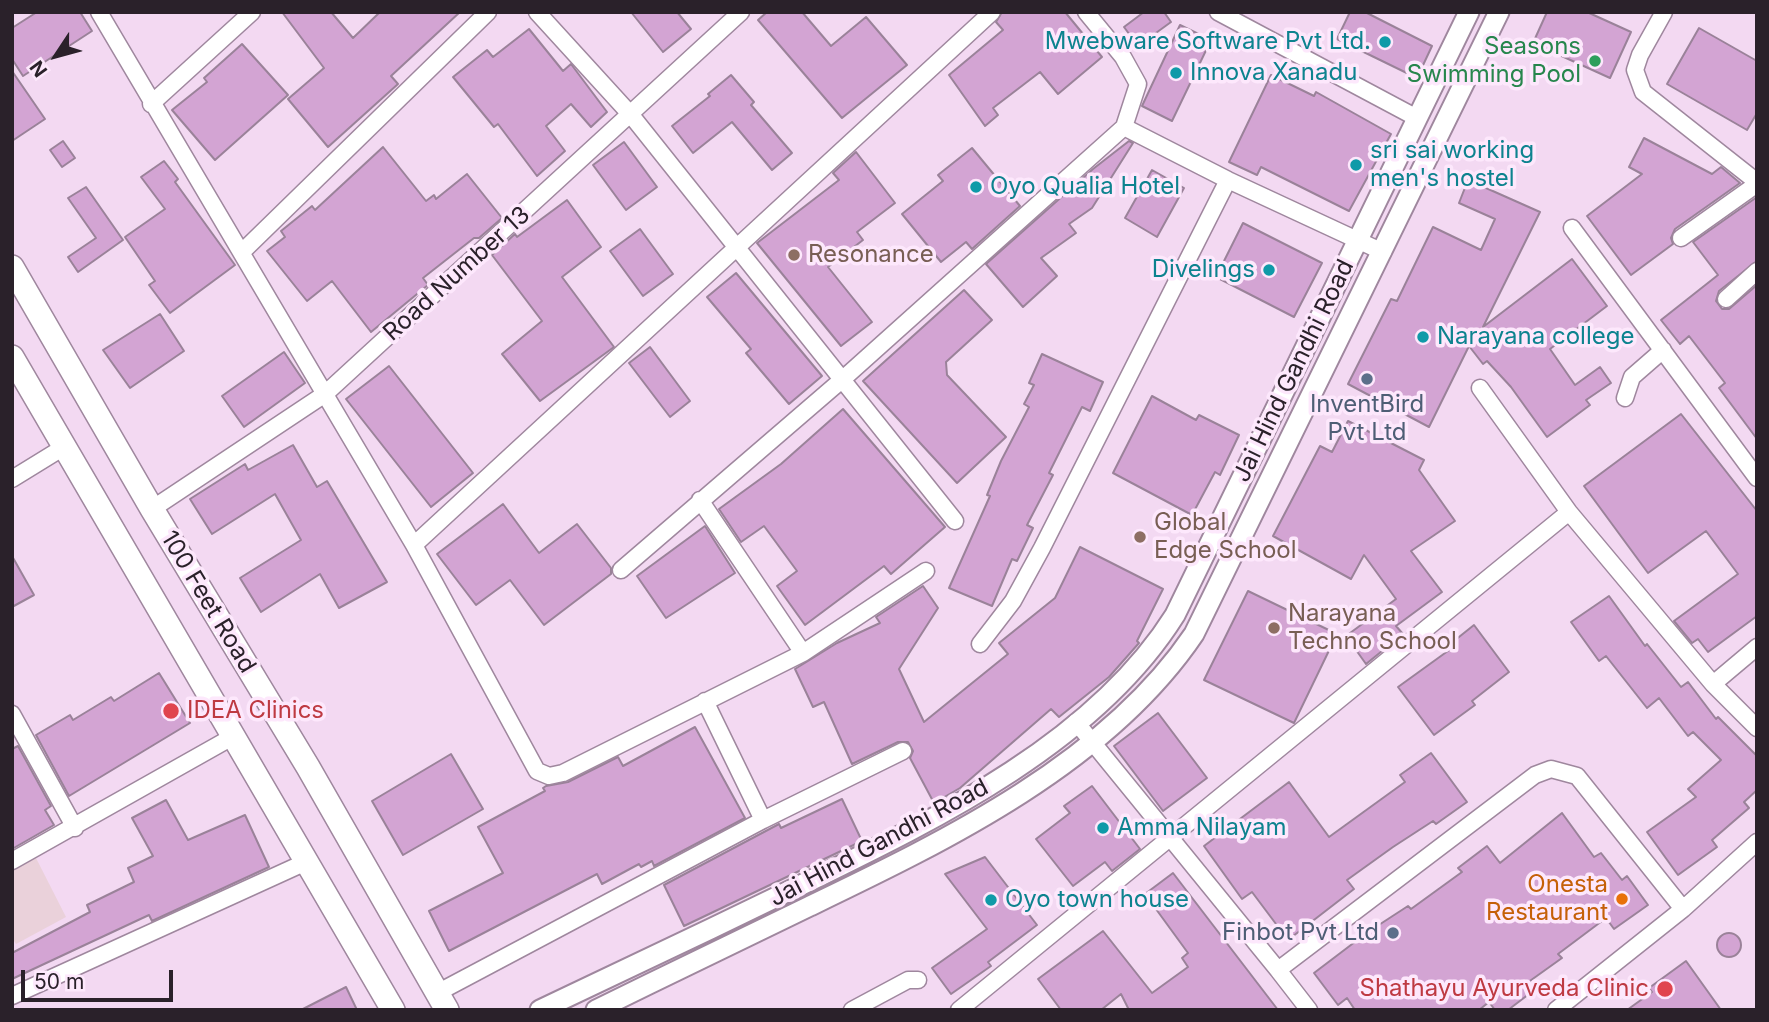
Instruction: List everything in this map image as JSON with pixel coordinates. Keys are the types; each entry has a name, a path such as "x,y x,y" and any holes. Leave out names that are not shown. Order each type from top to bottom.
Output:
{"main road":[{"name":"100 Feet Road","path":"12,267 152,509 308,766 442,1001"},
{"name":"100 Feet Road","path":"12,357 393,1010"}],"street":[{"path":"99,12 151,104 415,545 537,771 549,776 563,773 803,653 926,571"},
{"path":"151,104 252,12"},
{"path":"242,252 488,12"},
{"path":"537,12 631,115 844,378 955,521"},
{"name":"Road Number 13","path":"152,509 325,394 741,12"},
{"path":"415,545 992,12"},
{"path":"621,570 844,378 1124,127 1138,84 1123,57 1086,12"},
{"path":"1218,12 1417,118"},
{"name":"Jai Hind Gandhi Road","path":"540,1010 955,809 1025,762 1130,675 1156,645 1175,614 1469,12"},
{"name":"Jai Hind Gandhi Road","path":"596,1010 918,853 1000,807 1091,741 1164,675 1194,634 1499,12"},
{"path":"1664,12 1640,55 1635,70 1643,92 1757,183 1681,238"},
{"path":"1124,127 1228,180 1383,252"},
{"path":"980,644 1013,601 1042,548 1228,180"},
{"path":"1573,228 1757,478"},
{"path":"1726,299 1757,271"},
{"path":"1625,398 1632,377 1663,351"},
{"path":"1480,388 1569,512 1713,684 1757,728"},
{"path":"12,479 64,447"},
{"path":"700,500 803,653"},
{"path":"959,1010 1569,512"},
{"path":"1713,684 1757,647"},
{"path":"705,701 763,820"},
{"path":"12,714 75,828"},
{"path":"1076,722 1309,1010"},
{"path":"12,861 75,828 234,736"},
{"path":"442,1001 763,820 903,751"},
{"path":"1278,970 1535,775 1550,769 1577,776 1683,909"},
{"path":"1556,1010 1683,909 1757,842"},
{"path":"12,996 306,862"},
{"path":"852,1010 908,979 918,981"}],"shaded area":[{"path":"36,858 66,917 16,944 12,938 12,871"}],"building":[{"path":"37,12 80,12 92,31 23,76 12,59 12,28"},
{"path":"282,12 331,12 353,38 380,12 460,12 391,76 398,84 328,147 288,99 324,68"},
{"path":"631,12 677,12 691,29 663,52"},
{"path":"767,12 802,12 831,46 866,17 907,65 842,118 758,20"},
{"path":"1002,12 1065,12 1102,57 1058,94 1040,72 993,108 998,115 985,126 949,75 1003,30 996,22"},
{"path":"1144,12 1164,12 1171,22 1138,46 1124,27"},
{"name":"Mwebware Software Pvt Ltd.","path":"1350,12 1365,12 1432,46 1417,78 1337,39"},
{"name":"Seasons Swimming Pool","path":"1547,12 1587,12 1631,32 1610,78 1533,43"},
{"name":"Innova Xanadu","path":"1180,25 1211,40 1172,121 1142,106"},
{"path":"1699,28 1757,61 1757,113 1747,130 1667,84"},
{"path":"529,29 563,71 571,64 607,112 591,127 571,104 546,126 565,151 537,176 498,124 494,127 453,77 487,50 493,57"},
{"path":"242,44 288,95 215,160 172,110 207,82 204,78"},
{"path":"12,71 45,119 12,141"},
{"path":"731,75 754,102 751,105 792,153 772,170 732,122 693,153 672,126 710,96 708,94"},
{"path":"1271,75 1314,96 1316,92 1391,134 1349,211 1261,167 1257,175 1229,162"},
{"path":"1644,138 1712,174 1721,167 1740,183 1675,229 1671,238 1673,244 1631,275 1587,216 1642,174 1629,167"},
{"path":"63,141 75,158 62,167 50,150"},
{"path":"1129,141 1133,143 1092,208 1069,224 1076,233 1041,258 1057,276 1023,307 986,264 1093,169"},
{"path":"624,142 657,187 626,210 593,165"},
{"path":"383,147 426,201 434,195 436,199 467,174 502,218 423,278 428,285 371,332 332,281 307,301 267,251 285,237 281,231 312,206 315,210"},
{"path":"972,148 1020,206 972,249 966,242 941,262 902,214 943,181 938,175"},
{"path":"856,152 895,203 857,232 863,240 828,267 872,322 841,346 757,243 839,180 833,173"},
{"path":"164,161 178,179 175,182 235,265 170,313 149,285 155,281 125,237 165,209 141,177"},
{"path":"1152,170 1184,188 1157,237 1125,218"},
{"path":"1468,180 1540,212 1483,327 1572,259 1607,306 1550,349 1575,385 1600,367 1611,383 1586,400 1590,405 1547,437 1511,387 1487,361 1483,364 1469,346 1429,427 1348,384 1391,299 1397,301 1433,227 1481,250 1495,219 1459,203"},
{"path":"86,187 123,240 78,272 68,257 96,238 68,198"},
{"path":"1757,197 1757,261 1719,291 1716,301 1722,309 1729,309 1757,285 1757,439 1719,388 1725,383 1689,336 1680,344 1661,320 1718,275 1693,242"},
{"path":"567,200 601,247 562,277 614,347 540,401 502,354 542,321 492,255 515,234 517,237"},
{"name":"Divelings","path":"1243,223 1322,263 1294,317 1216,277"},
{"path":"640,229 673,274 643,296 610,251"},
{"path":"736,273 822,376 789,404 746,353 751,349 707,297"},
{"path":"964,290 992,320 946,362 947,375 1006,437 957,483 863,381"},
{"path":"160,314 184,351 130,388 103,350"},
{"path":"650,347 690,401 670,417 629,363"},
{"path":"284,352 305,383 244,427 222,396"},
{"path":"1042,354 1103,382 1090,411 1082,407 1049,473 1053,475 1027,525 1033,528 1017,561 1012,559 992,606 949,588 990,496 987,495 1001,461 1029,407 1024,404 1034,385 1029,383"},
{"path":"389,366 473,473 431,507 346,399"},
{"path":"1152,396 1196,420 1199,415 1239,435 1220,475 1215,472 1192,515 1113,473"},
{"path":"843,409 945,527 891,574 884,566 805,625 777,586 797,571 764,526 741,542 719,509 781,464"},
{"path":"1681,414 1757,511 1757,616 1708,652 1698,639 1692,643 1674,621 1738,574 1706,531 1648,573 1584,486"},
{"path":"1348,421 1424,460 1419,470 1455,521 1411,551 1442,592 1396,626 1403,634 1366,664 1346,636 1396,599 1364,555 1351,579 1273,536 1320,446 1332,452"},
{"path":"293,445 317,487 327,481 387,582 339,608 320,574 261,612 240,578 301,540 275,494 212,534 190,499 245,464 248,470"},
{"path":"503,504 539,553 577,524 611,568 611,574 544,625 510,580 476,605 437,554"},
{"path":"705,526 735,573 666,618 637,576"},
{"path":"1080,547 1163,589 1137,641 1139,643 1109,677 1059,717 1051,709 960,788 934,803 910,758 913,751 908,742 898,742 852,764 824,702 813,707 795,669 837,643 880,623 876,617 923,586 938,608 899,669 924,722 1008,654 999,643 1055,598"},
{"path":"12,556 34,595 12,607"},
{"path":"1248,591 1337,634 1294,723 1204,680"},
{"path":"1609,596 1645,646 1647,644 1681,687 1688,682 1716,719 1718,717 1757,756 1757,790 1744,802 1749,808 1712,840 1717,847 1678,875 1647,832 1696,797 1688,789 1721,760 1693,732 1688,736 1659,698 1647,708 1606,656 1599,661 1571,622"},
{"path":"1474,625 1509,672 1472,701 1475,705 1434,735 1398,687 1452,648 1449,645"},
{"path":"159,673 190,723 69,796 36,735 70,715 73,720 111,697 114,701"},
{"path":"1158,713 1207,778 1163,811 1114,746"},
{"path":"695,727 745,818 654,866 652,861 641,867 639,864 602,884 597,874 449,951 429,911 503,873 478,827 545,791 543,788 546,786 568,782 618,757 623,766"},
{"path":"18,746 51,806 45,810 54,825 12,849 12,749"},
{"path":"1431,753 1467,802 1436,824 1433,821 1393,847 1347,880 1354,889 1288,940 1252,892 1242,899 1204,846 1289,782 1329,837 1405,782 1400,775"},
{"path":"451,754 483,809 403,855 372,801"},
{"path":"1092,786 1140,849 1112,871 1105,862 1073,886 1036,839 1070,813 1064,806"},
{"path":"842,799 862,841 684,926 664,885 779,824 781,828"},
{"path":"166,800 188,840 245,815 269,867 152,921 149,915 12,979 12,953 90,912 87,905 134,882 128,868 153,856 132,818"},
{"path":"1562,813 1594,857 1601,853 1622,880 1627,876 1648,905 1614,929 1606,918 1558,954 1562,958 1527,983 1533,991 1508,1010 1495,1010 1489,1002 1479,1010 1355,1010 1347,998 1338,1005 1314,973 1368,932 1408,906 1411,909 1462,872 1458,868 1487,846 1500,863"},
{"name":"Oyo town house","path":"985,857 1037,925 988,962 991,966 951,994 932,968 987,929 945,874"},
{"path":"1173,873 1278,1010 1129,1010 1121,994 1101,1010 1061,1010 1038,979 1103,931 1152,993 1188,967 1182,958 1188,953 1145,894"},
{"path":"1729,933 1740,940 1741,945 1734,956 1729,957 1718,950 1717,945 1724,934"},
{"path":"1686,961 1721,1010 1627,1010 1652,992 1649,988"},
{"path":"346,987 357,1010 301,1010"}],"place":[{"name":"Mwebware Software Pvt Ltd.","path":"1385,42"},
{"name":"Seasons Swimming Pool","path":"1595,61"},
{"name":"Innova Xanadu","path":"1176,73"},
{"name":"sri sai working men's hostel","path":"1356,165"},
{"name":"Oyo Qualia Hotel","path":"976,187"},
{"name":"Resonance","path":"794,255"},
{"name":"Divelings","path":"1269,270"},
{"name":"Narayana college","path":"1423,337"},
{"name":"InventBird Pvt Ltd","path":"1367,379"},
{"name":"Global Edge School","path":"1140,537"},
{"name":"Narayana Techno School","path":"1274,628"},
{"name":"IDEA Clinics","path":"171,711"},
{"name":"Amma Nilayam","path":"1103,828"},
{"name":"Onesta Restaurant","path":"1622,899"},
{"name":"Oyo town house","path":"991,900"},
{"name":"Finbot Pvt Ltd","path":"1393,933"},
{"name":"Shathayu Ayurveda Clinic","path":"1665,989"}]}
